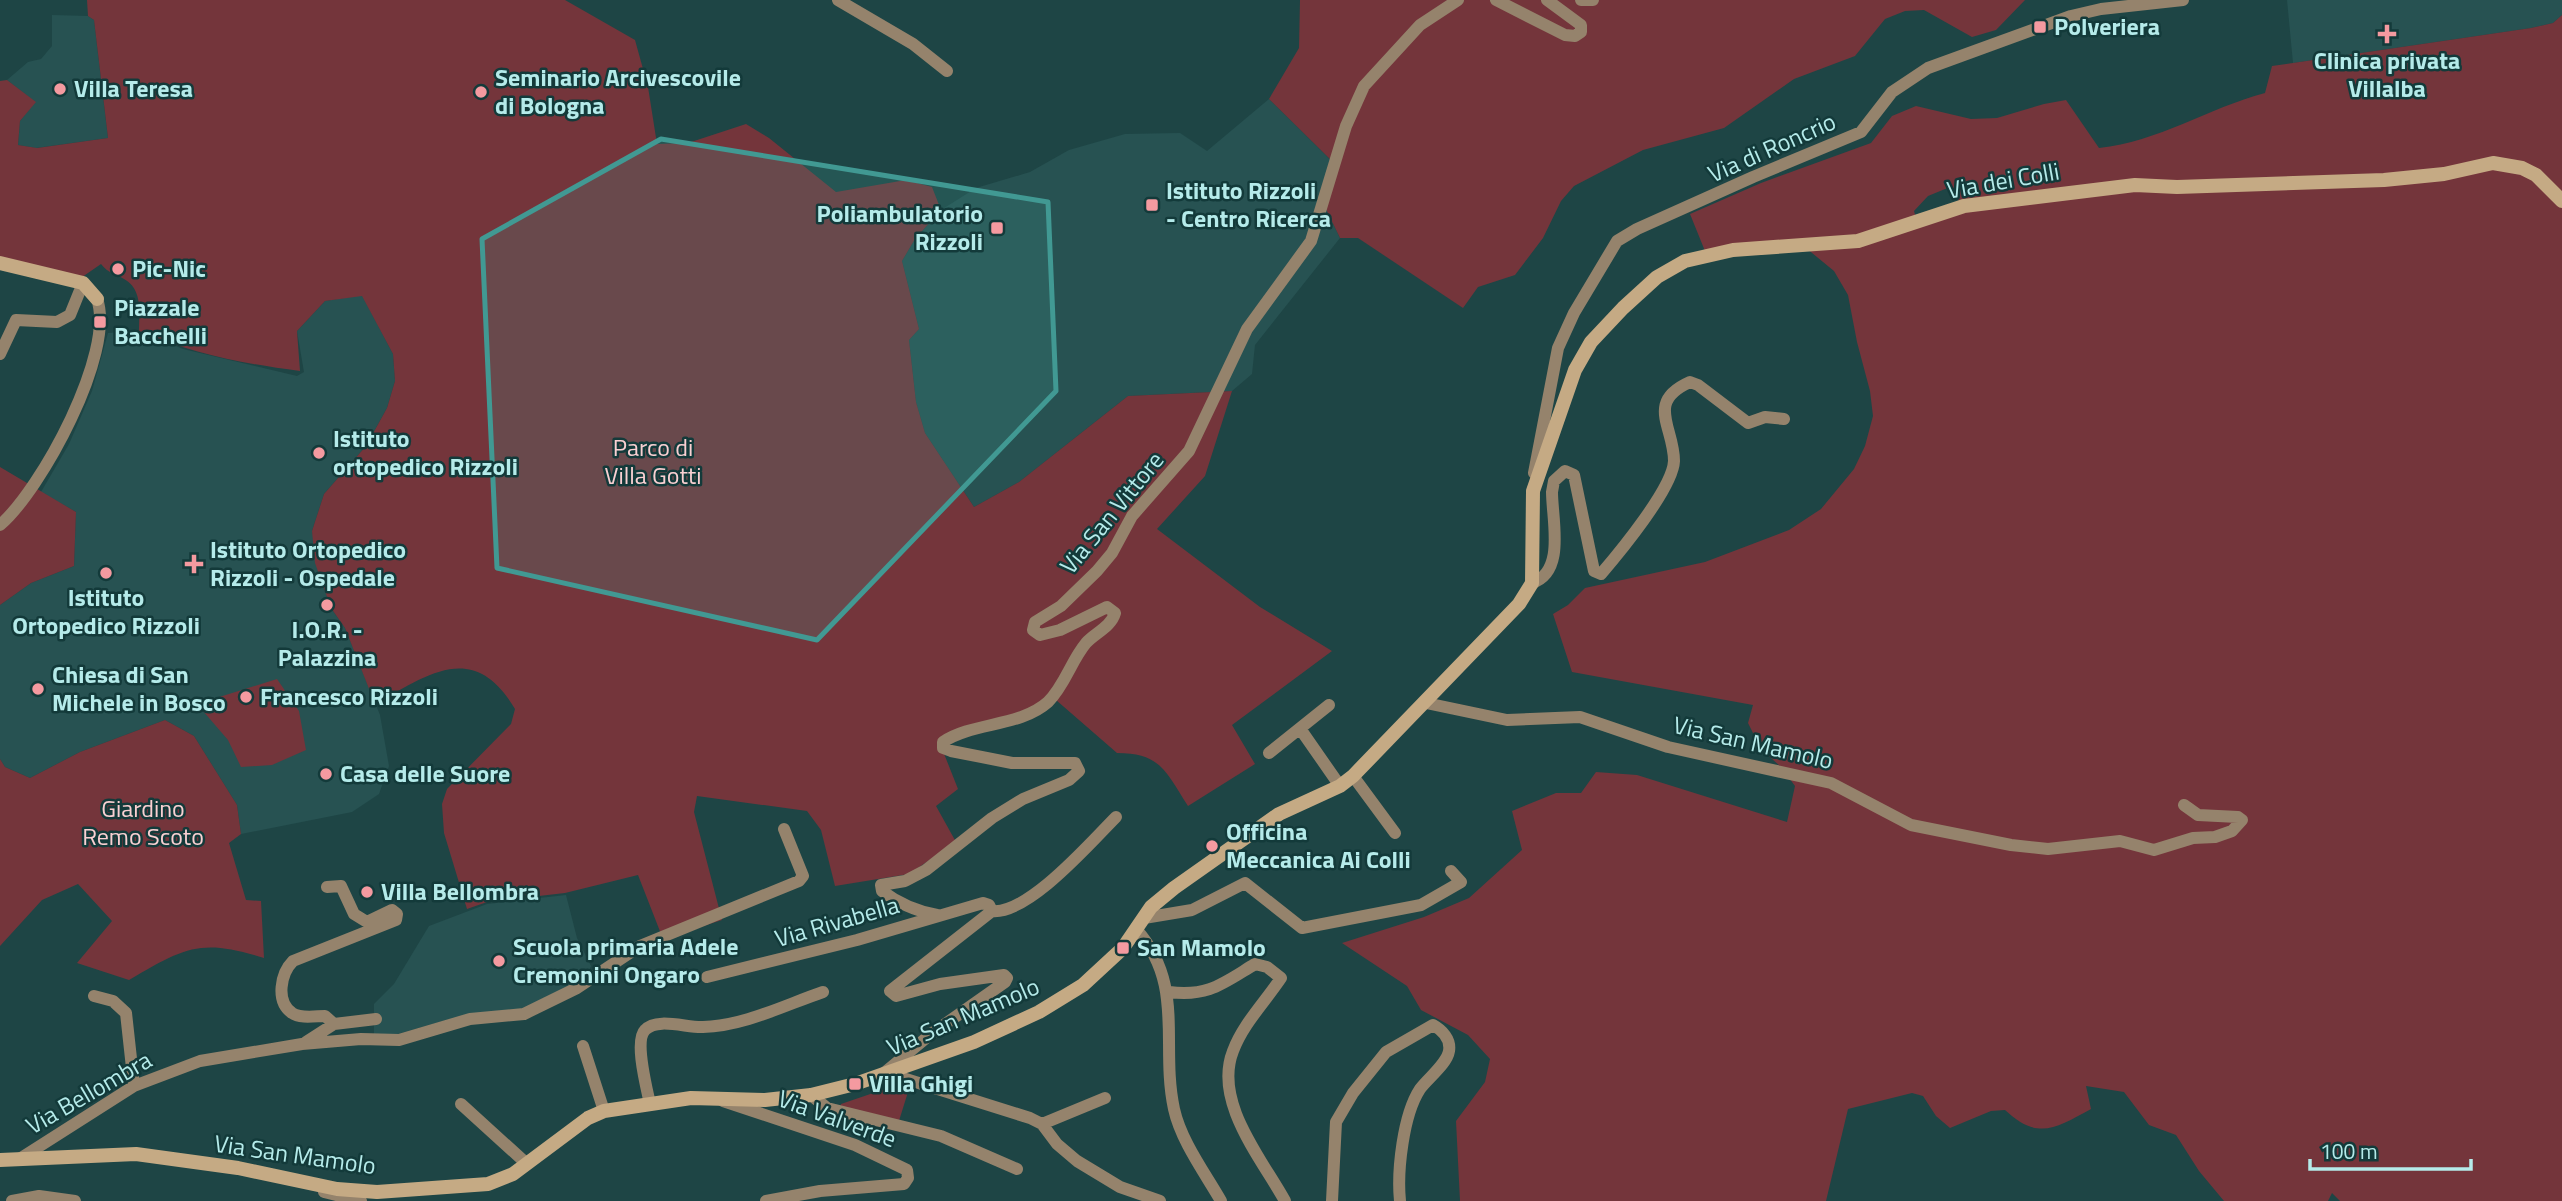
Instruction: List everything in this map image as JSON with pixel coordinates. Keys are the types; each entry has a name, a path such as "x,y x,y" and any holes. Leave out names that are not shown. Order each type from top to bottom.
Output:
{"main road":[{"name":"Via dei Colli","path":"1532,491 1569,383 1591,342 1657,277 1671,267 1700,257 1780,245 1858,241 1964,206 2135,185 2177,187 2384,180 2444,174 2493,163 2522,168 2536,175 2562,201"},
{"path":"0,263 83,284 102,303"},
{"path":"1532,491 1532,583"},
{"name":"Via San Mamolo","path":"0,1160 136,1154 296,1178 337,1189 377,1192 488,1184 503,1180 588,1118 604,1111 691,1098 723,1101 811,1095 886,1075 974,1042 1039,1012 1083,985 1123,948 1151,907 1174,888 1247,834 1279,814 1340,786 1353,776 1509,616 1532,583"}],"street":[{"path":"838,0 913,44 947,71"},
{"name":"Via San Vittore","path":"937,915 918,911 894,900 881,890 881,885 885,882 905,881 926,870 992,818 1023,799 1069,780 1079,771 1075,763 1012,763 951,751 943,748 943,742 951,736 1008,720 1045,704 1060,688 1086,644 1113,620 1115,613 1107,607 1060,630 1040,635 1033,630 1035,622 1060,606 1097,571 1112,552 1132,516 1189,451 1247,329 1311,241 1346,126 1364,86 1420,25 1458,0"},
{"path":"1496,0 1565,35 1576,36 1581,32 1581,25 1575,18 1547,0"},
{"path":"1581,0 1592,0"},
{"name":"Via di Roncrio","path":"1532,491 1558,348 1574,313 1617,241 1637,229 1753,177 1861,132 1892,92 1928,68 2071,16 2101,9 2183,0"},
{"path":"0,354 16,320 64,320 70,315 83,284"},
{"path":"0,525 36,485 71,418 95,352 102,303"},
{"name":"Via San Mamolo","path":"1532,583 1542,580 1554,563 1552,492 1554,481 1565,471 1574,475 1594,571 1601,574 1636,529 1666,489 1674,462 1663,412 1669,397 1681,387 1690,382 1698,385 1748,423 1765,417 1784,419"},
{"name":"Via San Mamolo","path":"1426,703 1507,720 1580,717 1668,747 1831,783 1911,825 2011,845 2048,849 2120,841 2154,850 2193,838 2215,837 2232,831 2242,820 2238,817 2198,815 2184,805"},
{"path":"1269,753 1329,705"},
{"path":"1301,730 1340,786"},
{"path":"1353,776 1395,833"},
{"path":"937,915 983,903 992,911 1000,912 1041,891 1116,817"},
{"name":"Via Bellombra","path":"21,1158 134,1086 200,1061 302,1044 360,1039 399,1040 470,1019 524,1014 577,988 640,946 799,881 803,876 801,866 784,829"},
{"path":"1221,1201 1174,1112 1169,1074 1169,992 1140,924 1192,910 1245,883 1302,928 1421,905 1461,882 1451,871"},
{"name":"Via Bellombra","path":"327,887 341,886 354,914 367,922 392,910 397,914 396,920 293,961 283,973 282,996 292,1014 326,1016 334,1024"},
{"path":"992,911 890,991 896,996 985,976 1004,975 1007,978 1005,982 921,1042 886,1075 1042,1124 1057,1144 1077,1161 1120,1187 1160,1201"},
{"name":"Via Rivabella","path":"707,977 858,940 937,915"},
{"path":"1169,992 1193,995 1211,991 1255,964 1267,967 1281,978 1246,1027 1233,1052 1229,1072 1237,1114 1285,1201"},
{"path":"650,1104 639,1042 643,1031 653,1025 702,1027 730,1024 823,992"},
{"path":"94,996 113,1001 127,1013 134,1086"},
{"name":"Via Bellombra","path":"302,1044 334,1024 376,1019"},
{"path":"1332,1201 1336,1122 1353,1093 1386,1052 1433,1025 1442,1030 1449,1042 1449,1053 1418,1092 1399,1163 1400,1201"},
{"path":"583,1046 604,1111"},
{"path":"811,1095 827,1108 940,1136 1017,1169"},
{"path":"1042,1124 1105,1098"},
{"name":"Via Valverde","path":"723,1101 855,1145 907,1170 908,1178 904,1184 891,1187 820,1191 766,1201"},
{"path":"461,1104 527,1164"},
{"path":"296,1178 328,1194 362,1201"},
{"path":"12,1201 26,1196 75,1201"}],"highlighted area":[{"path":"661,139 1048,202 1056,391 817,640 497,568 482,239"}],"shaded area":[{"name":"Clinica privata Villalba","path":"2287,0 2562,0 2562,15 2553,23 2531,28 2293,63"},
{"name":"Villa Teresa","path":"52,15 88,16 94,20 108,138 36,148 18,145 20,121 35,102 7,80 28,62 41,59 52,46"},
{"path":"1269,99 1337,166 1325,207 1340,238 1255,345 1252,374 1232,391 1128,396 1019,482 974,507 925,433 916,402 909,340 919,329 902,261 915,239 941,210 976,188 1030,172 1069,150 1125,134 1180,133 1207,151"},
{"name":"Istituto Ortopedico Rizzoli - Ospedale","path":"362,295 393,354 395,381 387,408 366,446 324,494 312,531 331,608 345,628 380,715 389,766 379,794 352,812 241,834 237,805 194,736 165,720 80,752 30,778 5,767 0,759 0,605 31,583 74,566 76,512 41,492 69,444 92,391 108,333 139,331 183,349 297,376 304,372 297,331 325,301"},
{"name":"Scuola primaria Adele Cremonini Ongaro","path":"566,895 577,938 591,966 585,979 525,1009 443,1021 394,1035 374,1034 374,1004 394,984 429,926 487,904"}],"green space":[{"name":"Parco di Villa Gotti","path":"87,0 565,0 635,40 648,87 657,144 688,143 746,124 769,138 836,192 906,180 932,187 941,210 915,239 902,261 919,329 909,340 916,402 925,433 974,507 1019,482 1128,396 1232,391 1205,476 1157,529 1260,607 1332,651 1232,725 1255,764 1188,806 1161,767 1144,757 1117,753 1056,700 939,741 958,789 936,806 956,842 909,874 835,886 821,830 807,811 697,796 694,812 722,920 663,939 638,875 565,893 487,902 467,909 444,833 442,804 447,789 511,724 515,709 499,688 483,675 467,669 450,669 432,674 375,704 345,628 331,608 315,563 312,531 324,494 366,446 387,408 395,381 393,354 362,296 325,301 297,331 300,371 218,357 139,331 139,302 134,289 130,283 109,272 101,264 75,282 0,269 0,81 7,80 36,102 20,121 18,145 37,148 108,138 94,20 88,16"},
{"path":"1300,0 2025,0 1996,30 1972,37 1924,10 1905,11 1885,19 1855,56 1794,79 1724,128 1643,150 1574,186 1561,201 1543,238 1515,275 1478,287 1463,308 1358,238 1340,238 1325,207 1337,166 1269,99 1299,48"},
{"path":"2562,15 2562,1201 2340,1201 2332,1193 2328,1201 2224,1201 2199,1171 2176,1135 2149,1125 2124,1092 2086,1086 2091,1109 2067,1122 2047,1128 2027,1126 2005,1110 1991,1111 1950,1128 1936,1116 1923,1096 1912,1093 1848,1109 1826,1201 1460,1201 1456,1121 1485,1082 1490,1059 1468,1035 1421,1010 1407,986 1342,943 1424,917 1469,898 1522,850 1512,811 1556,793 1581,793 1596,772 1637,775 1787,822 1795,786 1781,767 1761,749 1748,723 1753,705 1572,672 1553,614 1568,605 1585,588 1705,562 1789,530 1821,509 1854,469 1865,446 1873,416 1870,391 1848,295 1834,271 1806,248 1707,256 1690,214 1761,183 1871,143 1892,116 1916,106 1971,119 1997,118 2066,100 2099,148 2142,139 2265,93 2272,66 2553,23","holes":["1950,187 1961,204 1916,218 1914,211 1928,196"]},
{"path":"0,467 76,512 74,566 31,583 0,605"},
{"path":"277,679 299,711 306,750 272,765 241,767 228,740 197,704"},
{"name":"Giardino Remo Scoto","path":"165,720 194,736 237,805 241,834 229,843 246,900 261,901 264,958 224,948 194,949 165,960 129,980 77,963 112,921 78,884 42,900 0,946 0,759 5,767 30,778 80,752"},
{"path":"899,1088 908,1092 898,1124 839,1110 841,1104 885,1089"}],"place":[{"name":"Polveriera","path":"2040,27"},
{"name":"Clinica privata Villalba","path":"2387,34"},
{"name":"Villa Teresa","path":"60,89"},
{"name":"Seminario Arcivescovile di Bologna","path":"481,92"},
{"name":"Istituto Rizzoli - Centro Ricerca","path":"1152,205"},
{"name":"Poliambulatorio Rizzoli","path":"997,228"},
{"name":"Pic-Nic","path":"118,269"},
{"name":"Piazzale Bacchelli","path":"100,322"},
{"name":"Istituto ortopedico Rizzoli","path":"319,453"},
{"name":"Istituto Ortopedico Rizzoli - Ospedale","path":"194,564"},
{"name":"Istituto Ortopedico Rizzoli","path":"106,573"},
{"name":"I.O.R. - Palazzina","path":"327,605"},
{"name":"Chiesa di San Michele in Bosco","path":"38,689"},
{"name":"Francesco Rizzoli","path":"246,697"},
{"name":"Casa delle Suore","path":"326,774"},
{"name":"Officina Meccanica Ai Colli","path":"1212,846"},
{"name":"Villa Bellombra","path":"367,892"},
{"name":"San Mamolo","path":"1123,948"},
{"name":"Scuola primaria Adele Cremonini Ongaro","path":"499,961"},
{"name":"Villa Ghigi","path":"855,1084"}]}
